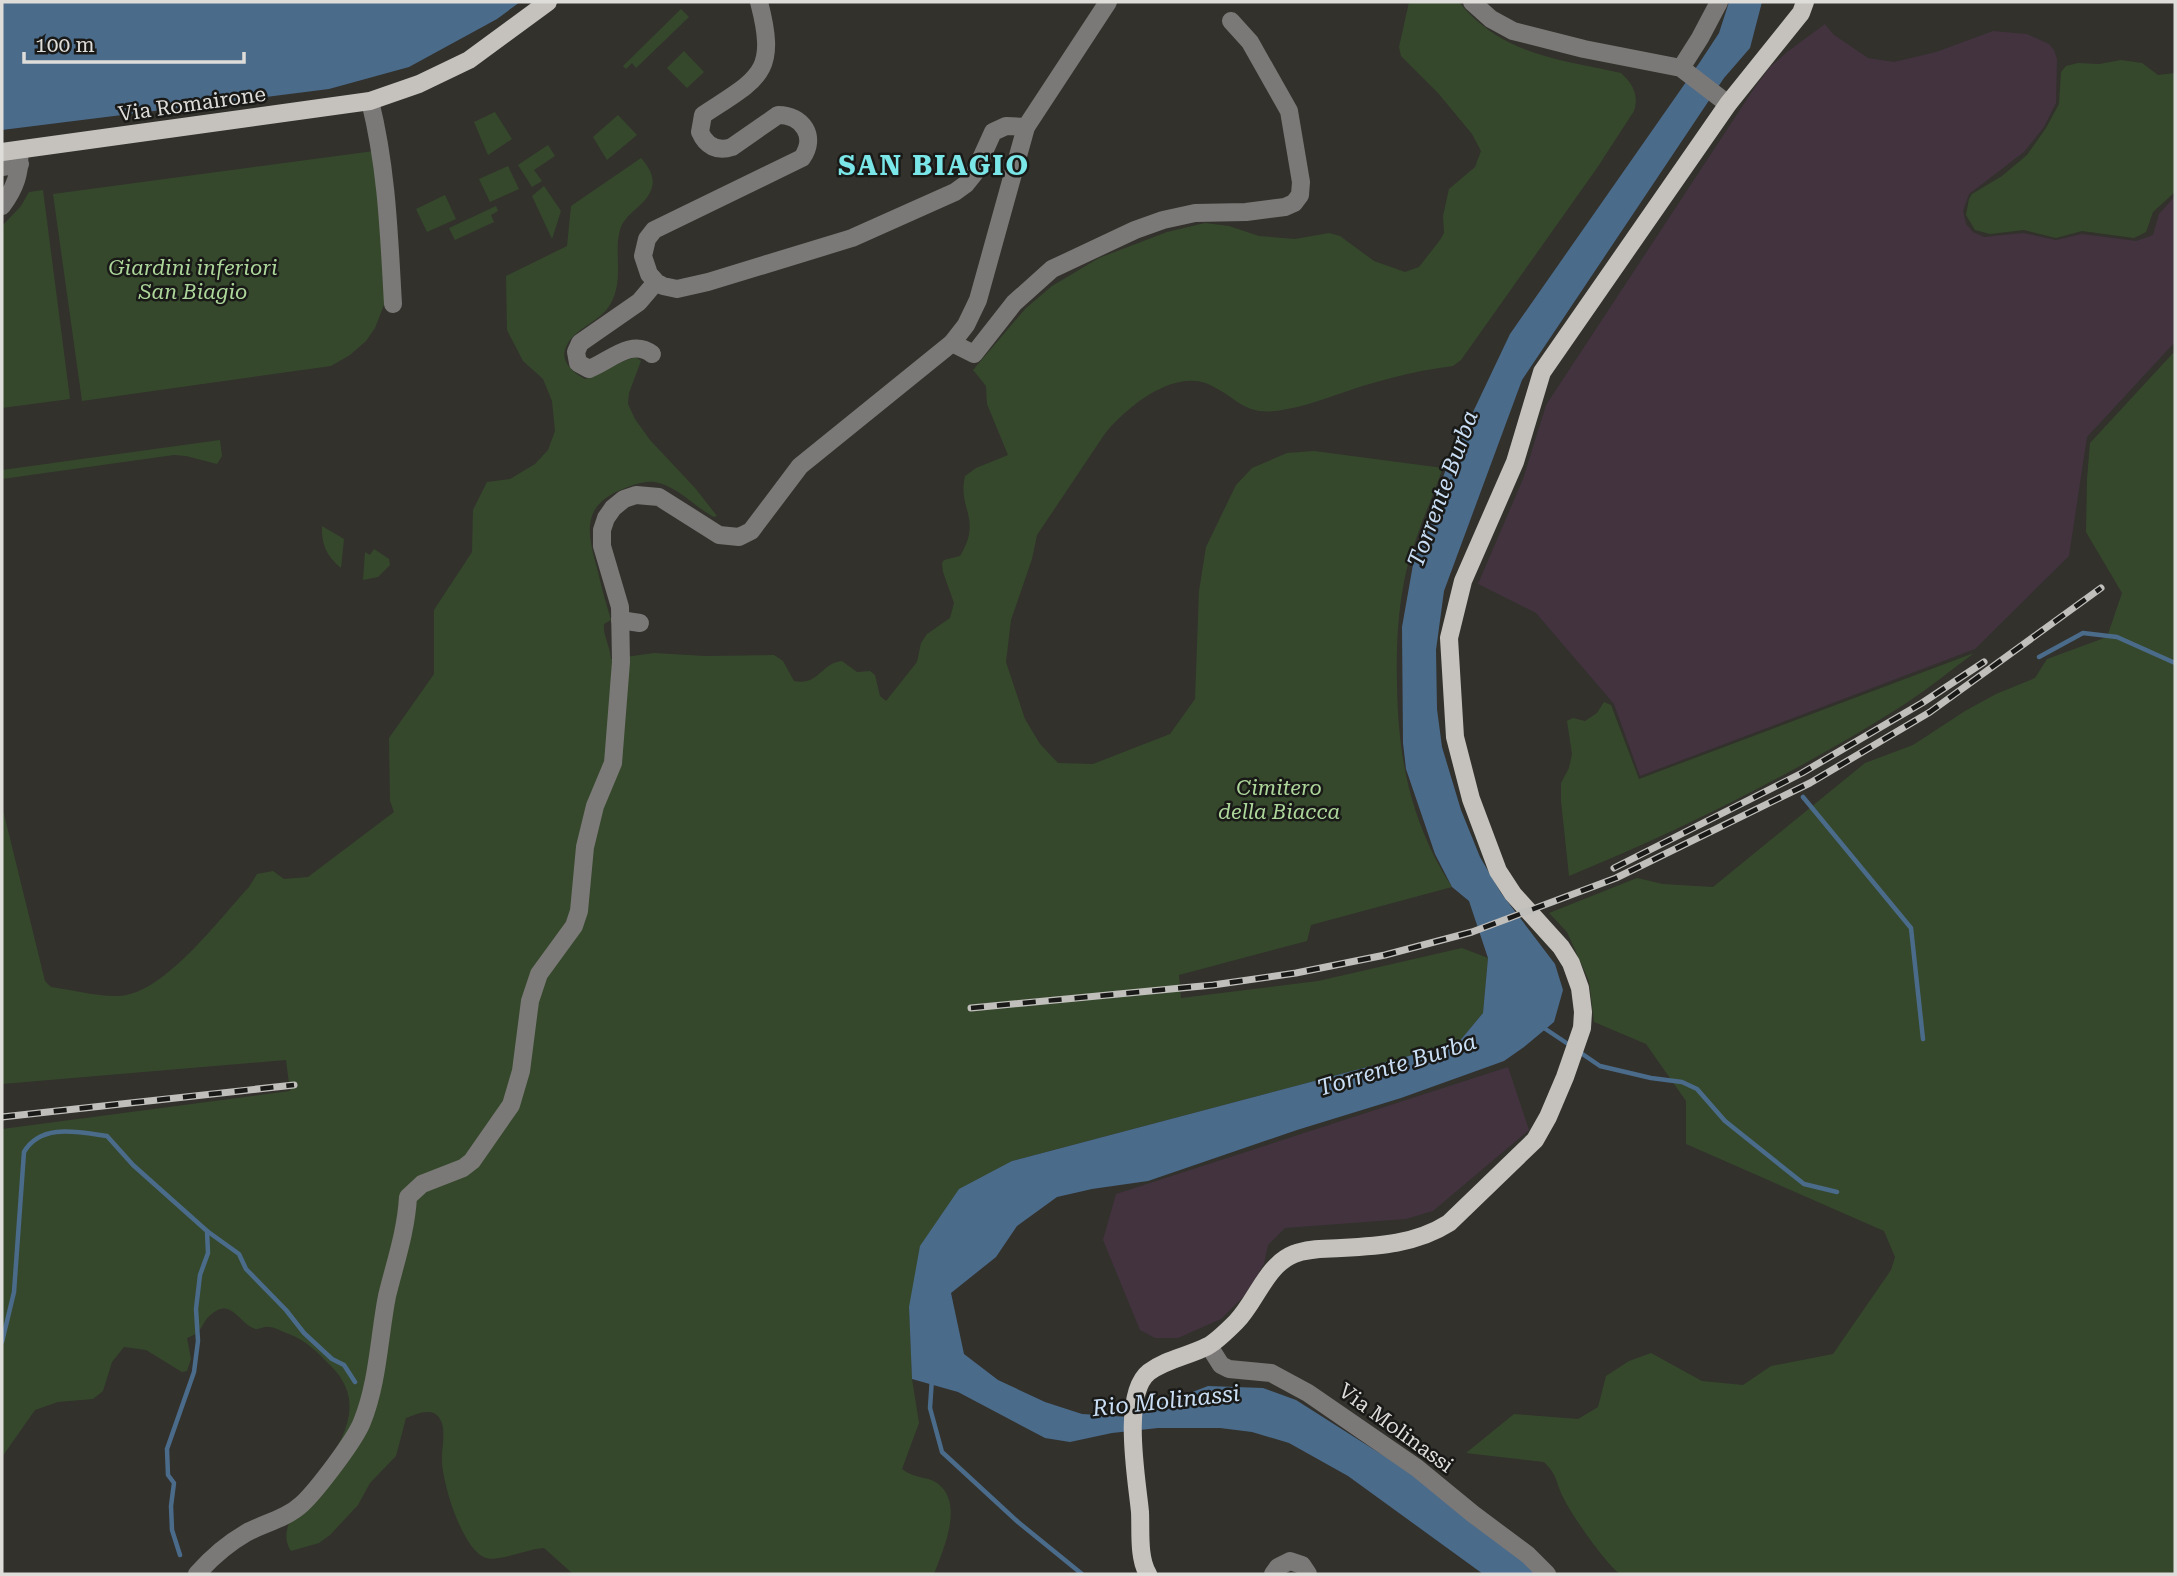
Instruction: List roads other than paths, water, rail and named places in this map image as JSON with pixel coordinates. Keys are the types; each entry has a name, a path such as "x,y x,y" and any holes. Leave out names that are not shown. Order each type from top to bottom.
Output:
{"main road":[{"name":"Via Romairone","path":"14,155 370,101 419,84 469,60 548,2"},
{"path":"1146,1573 1133,1438 1138,1389 1149,1372 1209,1346 1237,1321 1273,1270 1292,1255 1316,1249 1388,1245 1433,1233 1449,1223 1535,1140 1548,1118 1581,1028 1583,1012 1580,988 1571,963 1561,947 1513,894 1498,871 1471,799 1455,737 1449,638 1451,628 1463,581 1515,462 1542,372 1723,101 1803,7"}],"street":[{"path":"759,2 768,50 764,63 750,83 703,115 700,132 708,145 726,149 778,115 788,115 795,117 805,127 808,135 806,152 802,158 654,230 647,239 643,256 649,274 656,282 670,288 684,288 852,238 959,190 974,174 993,132 1006,125 1026,127"},
{"path":"197,1574 212,1558 247,1532 275,1522 302,1505 330,1471 362,1424 371,1393 388,1293 407,1221 408,1197 422,1184 463,1168 472,1161 511,1105 521,1071 530,1002 539,974 574,926 579,911 585,847 595,806 613,763 621,662 620,607 603,546 602,530 606,518 624,499 648,494 659,497 719,535 739,537 751,531 800,466 952,343 966,325 978,300 1026,127 1108,2"},
{"path":"1472,2 1491,19 1513,31 1684,71 1723,101"},
{"path":"1684,71 1719,2"},
{"path":"952,343 974,354 1014,303 1052,269 1135,230 1195,213 1246,212 1285,207 1294,203 1300,195 1301,182 1289,111 1250,42 1231,21"},
{"path":"370,101 381,145 389,217 393,304"},
{"path":"2,167 14,155"},
{"path":"2,206 18,177 14,155"},
{"path":"652,354 641,348 624,350 589,369 578,363 576,352 580,343 639,302 656,282"},
{"path":"620,620 640,623"},
{"name":"Via Molinassi","path":"1209,1346 1221,1364 1228,1369 1271,1373 1308,1393 1417,1468 1528,1555 1547,1574"},
{"path":"1273,1574 1278,1567 1290,1562 1302,1565 1308,1574"}],"water":[{"path":"2,2 520,2 497,19 409,67 329,89 2,130"},
{"path":"1729,2 1762,2 1750,48 1724,78 1522,380 1444,591 1436,650 1437,709 1442,747 1461,810 1480,857 1501,893 1555,964 1563,990 1554,1022 1504,1061 1401,1098 1148,1181 1057,1197 1017,1226 996,1257 951,1293 964,1354 998,1380 1045,1402 1082,1414 1128,1417 1208,1386 1263,1388 1296,1400 1414,1475 1538,1574 1483,1574 1348,1476 1289,1443 1252,1432 1220,1428 1158,1428 1112,1433 1070,1442 1045,1438 958,1392 912,1379 909,1307 920,1246 959,1189 1012,1161 1458,1043 1483,1013 1488,958 1469,901 1452,887 1435,854 1406,769 1403,743 1402,627 1414,559 1446,469 1510,334 1700,62 1719,33"}],"waterway":[{"path":"2039,657 2083,633 2117,637 2175,663"},
{"path":"1803,797 1911,928 1923,1039"},
{"path":"1544,1028 1571,1046"},
{"path":"1578,1051 1600,1066 1682,1082 1697,1089 1725,1121 1804,1184 1837,1192"},
{"path":"2,1342 14,1292 24,1152 31,1143 50,1133 72,1132 107,1136 133,1165 207,1231 208,1253 200,1275 196,1309 198,1341 194,1372 167,1449 168,1475 174,1483 172,1530 180,1555"},
{"path":"207,1231 239,1254 246,1269 286,1310 304,1333 332,1359 344,1365 355,1382"},
{"name":"Torrente Burba","path":"932,1378 930,1408 942,1452 1018,1522 1082,1574"}],"railway":[{"path":"971,1008 1213,985 1296,973 1385,955 1472,932 1616,878 1810,783 1930,712 2101,588"},
{"path":"1614,868 1802,773 1922,703 1984,662"},
{"path":"2,1117 294,1085"}],"district":[{"name":"SAN BIAGIO","path":"934,165"}],"park label":[{"name":"Giardini inferiori San Biagio","path":"193,280"},
{"name":"Cimitero della Biacca","path":"1279,800"}],"water label":[{"name":"Rio Molinassi","path":"1166,1401"}]}
